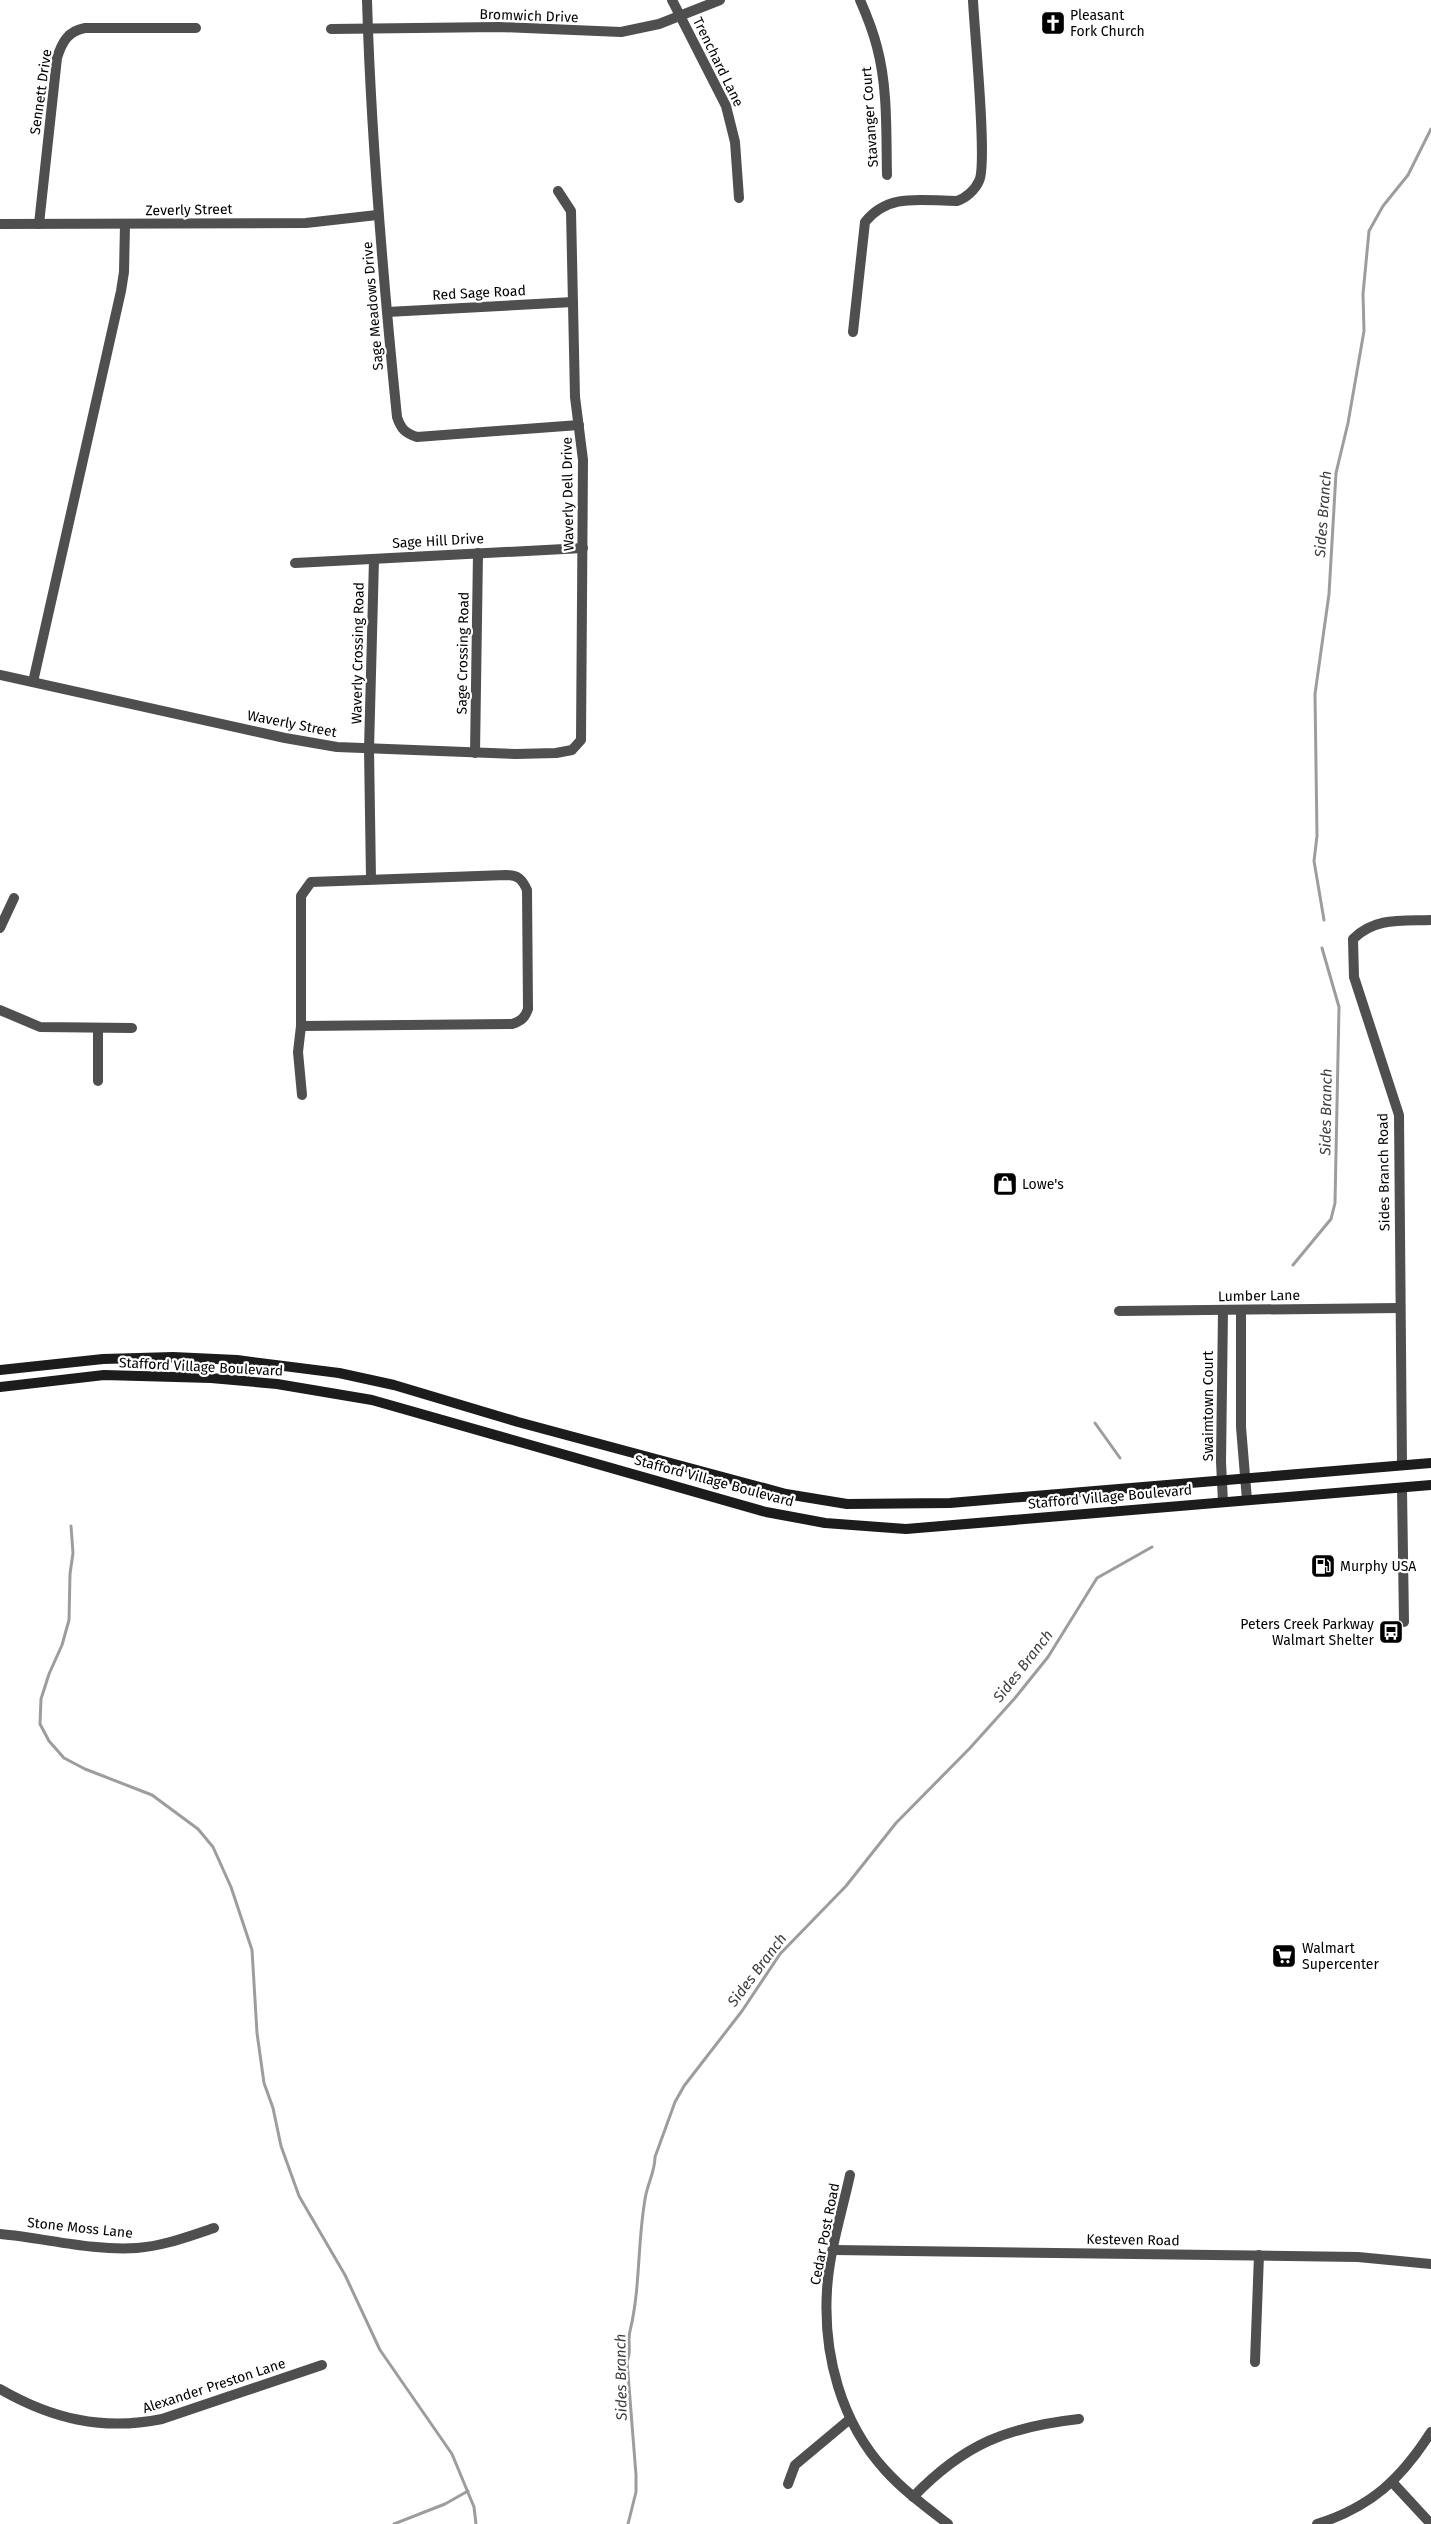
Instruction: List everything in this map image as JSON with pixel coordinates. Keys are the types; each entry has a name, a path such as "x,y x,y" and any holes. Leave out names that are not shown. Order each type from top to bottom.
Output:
{"main road":[{"name":"Stafford Village Boulevard","path":"0,1370 103,1359 173,1357 237,1360 338,1373 394,1385 518,1422 786,1494 847,1504 950,1503 1431,1463"},
{"name":"Stafford Village Boulevard","path":"0,1387 104,1375 211,1378 277,1384 324,1391 372,1400 766,1512 861,1527 906,1529 1246,1500 1402,1489 1431,1484"}],"street":[{"name":"Sage Meadows Drive","path":"367,0 371,122 377,215 397,417 405,433 416,437 579,425"},
{"name":"Trenchard Lane","path":"672,0 726,106 732,123 736,142 739,198"},
{"name":"Bromwich Drive","path":"331,29 499,27 607,33 633,30 681,16 720,0"},
{"name":"Stavanger Court","path":"860,0 872,28 881,70 887,175"},
{"path":"853,332 866,222 874,212 897,200 957,201 965,198 980,180 982,149 973,0"},
{"name":"Sennett Drive","path":"39,224 57,58 66,38 76,30 85,28 196,28"},
{"name":"Waverly Dell Drive","path":"558,191 571,211 575,397 584,460 581,740"},
{"name":"Zeverly Street","path":"0,224 306,223 377,215"},
{"path":"33,682 121,291 124,272 124,225"},
{"name":"Red Sage Road","path":"387,312 573,302"},
{"name":"Sage Hill Drive","path":"295,563 583,548"},
{"name":"Sage Crossing Road","path":"475,752 478,553"},
{"name":"Waverly Crossing Road","path":"371,879 370,749 374,559"},
{"name":"Waverly Street","path":"0,675 286,738 337,747 556,753 572,750 581,740"},
{"path":"301,1026 512,1024 526,1016 528,1009 527,890 523,881 516,875 506,875 311,882 301,896 301,1026 298,1052 302,1096"},
{"path":"0,928 14,898"},
{"name":"Sides Branch Road","path":"1402,1465 1399,1308 1400,1115 1354,977 1353,939 1363,929 1374,924 1389,921 1431,920"},
{"path":"0,1010 40,1027 132,1028"},
{"path":"98,1029 98,1081"},
{"name":"Lumber Lane","path":"1119,1311 1399,1308"},
{"path":"1241,1310 1246,1500"},
{"name":"Swaimtown Court","path":"1223,1311 1223,1502"},
{"path":"1222,1394 1242,1394"},
{"path":"1402,1489 1404,1622"},
{"name":"Cedar Post Road","path":"850,2175 827,2290 828,2339 835,2375 850,2419 865,2444 885,2470 913,2496 948,2524"},
{"name":"Stone Moss Lane","path":"0,2234 112,2248 135,2248 177,2240 214,2228"},
{"name":"Kesteven Road","path":"834,2250 1358,2257 1431,2264"},
{"path":"1256,2362 1258,2256"},
{"name":"Alexander Preston Lane","path":"0,2389 70,2419 100,2424 137,2424 162,2419 322,2365"},
{"path":"788,2484 795,2465 850,2419"},
{"path":"913,2496 935,2474 967,2450 1005,2433 1050,2422 1079,2419"},
{"path":"1317,2524 1355,2508 1393,2483 1407,2468 1431,2432"},
{"path":"1393,2483 1431,2524"}],"waterway":[{"name":"Sides Branch","path":"1324,920 1314,861 1317,836 1315,694 1329,594 1336,473 1348,423 1364,331 1363,294 1369,231 1383,206 1408,175 1431,129"},
{"name":"Sides Branch","path":"1293,1265 1331,1219 1335,1203 1339,1007 1322,948"},
{"name":"Sides Branch","path":"1095,1423 1120,1458"},
{"path":"71,1526 73,1553 70,1574 69,1620 62,1645 49,1674 41,1699 40,1724 49,1741 64,1758 85,1769 152,1795 198,1829 213,1847 231,1887 252,1950 257,2033 264,2083 273,2108 281,2146 299,2196 345,2275 380,2350 452,2454 474,2507 476,2524"},
{"name":"Sides Branch","path":"628,2524 636,2492 627,2361 629,2335 636,2297 641,2228 646,2194 655,2157 675,2102 684,2086 742,2011 780,1954 846,1886 896,1823 970,1748 1015,1698 1048,1657 1097,1578 1152,1547"},
{"path":"394,2524 445,2504 468,2491"}],"place":[{"name":"Pleasant Fork Church","path":"1053,23"},
{"name":"Lowe's","path":"1005,1184"},
{"name":"Murphy USA","path":"1323,1566"},
{"name":"Peters Creek Parkway Walmart Shelter","path":"1391,1632"},
{"name":"Walmart Supercenter","path":"1284,1956"}]}
